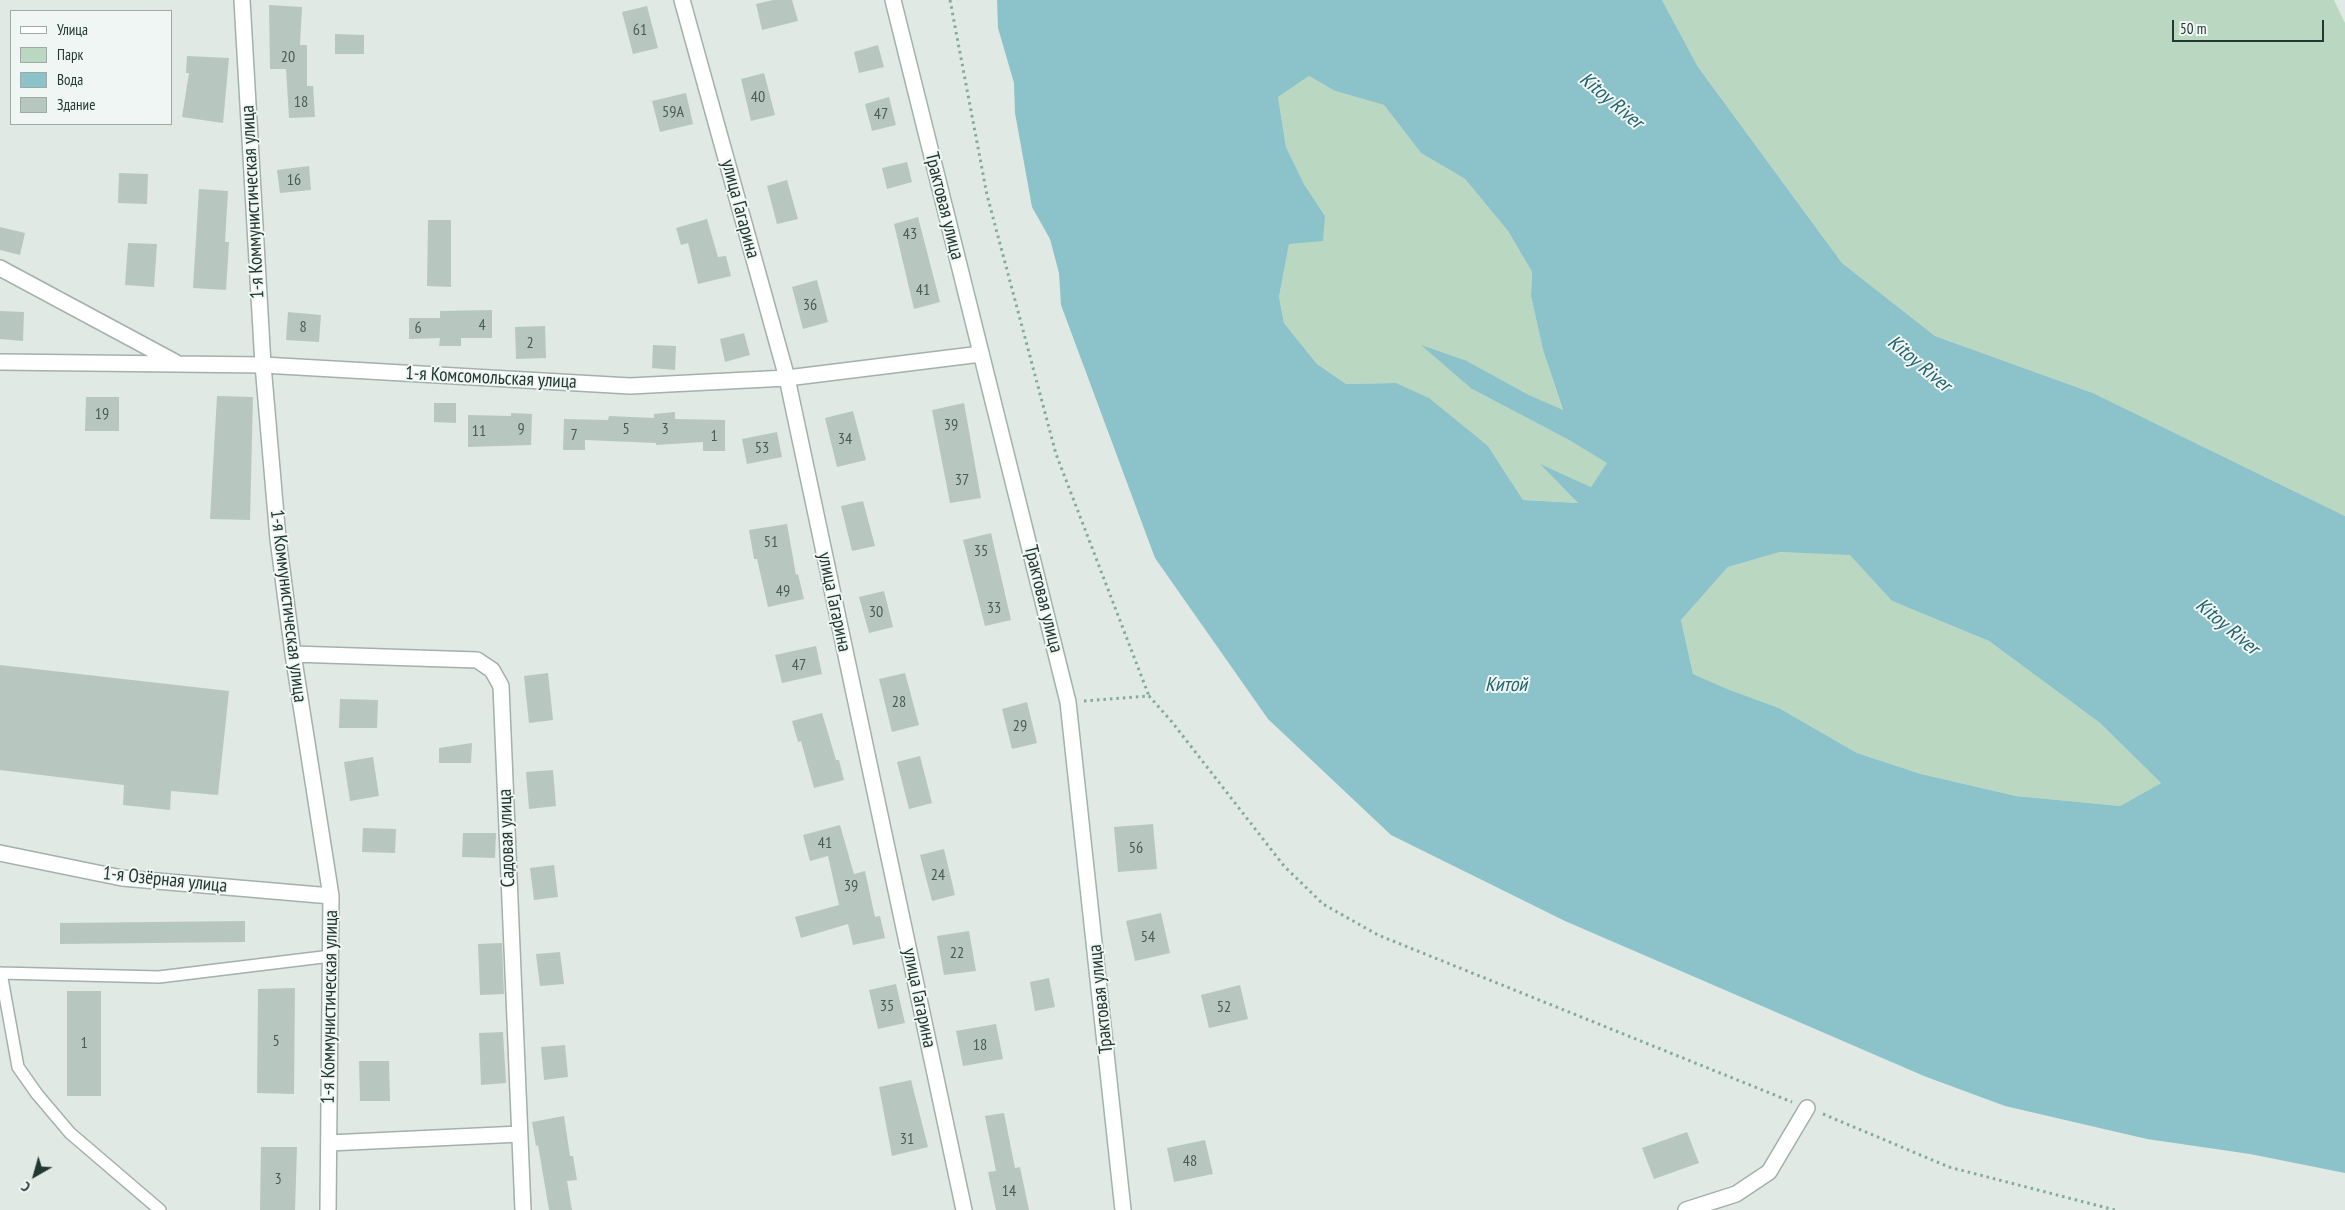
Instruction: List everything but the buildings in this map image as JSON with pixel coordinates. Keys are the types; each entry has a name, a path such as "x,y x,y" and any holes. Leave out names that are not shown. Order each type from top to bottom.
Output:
{"street":[{"name":"1-я Коммунистическая улица","path":"242,0 263,365 278,539 293,654 331,896 328,1210"},
{"name":"улица Гагарина","path":"682,0 786,378 964,1210"},
{"name":"Трактовая улица","path":"893,0 1068,702 1123,1210"},
{"path":"0,268 179,364"},
{"name":"1-я Комсомольская улица","path":"0,362 263,365 630,386 786,378 981,354"},
{"name":"Садовая улица","path":"293,654 477,660 492,670 501,686 523,1210"},
{"name":"1-я Озёрная улица","path":"0,852 122,878 331,896"},
{"path":"1686,1210 1736,1194 1769,1172 1807,1108"},
{"path":"329,1144 520,1134"}],"lane":[{"path":"160,1210 70,1133 37,1094 18,1067 0,973 159,977 331,956"}],"path":[{"path":"950,0 987,195 1056,454 1148,696 1172,722 1284,866 1323,904 1378,935 1950,1167 2115,1210"},
{"path":"1068,702 1148,696"}],"green space":[{"path":"1662,0 2334,0 2345,23 2345,516 2093,393 1935,336 1842,263 1698,67"},
{"path":"1309,76 1335,91 1384,105 1421,153 1465,179 1508,231 1532,272 1531,296 1543,350 1563,411 1529,395 1467,361 1472,389 1569,440 1608,463 1591,487 1541,465 1578,503 1523,500 1488,446 1467,430 1396,383 1346,384 1317,364 1284,323 1279,297 1289,244 1325,216 1304,184 1286,147 1278,97"},
{"path":"1780,552 1850,554 1892,601 1989,641 2100,723 2161,783 2120,806 2016,796 1921,774 1857,753 1779,708 1726,689 1693,674 1681,620 1728,567"}],"water":[{"name":"Китой","path":"997,0 1662,0 1698,67 1842,263 1935,336 2093,393 2345,516 2345,1173 2250,1154 2147,1139 2005,1106 1924,1076 1565,921 1391,835 1268,719 1155,558 1061,305 1059,273 1050,239 1032,207 1015,113 1014,83 998,28","holes":["1309,76 1335,91 1384,105 1421,153 1465,179 1508,231 1532,272 1531,296 1543,350 1563,410 1529,395 1467,361 1421,345 1472,389 1569,440 1607,463 1591,487 1540,464 1578,503 1523,500 1488,446 1429,398 1396,383 1346,384 1317,364 1284,323 1279,297 1289,244 1323,241 1325,216 1304,184 1286,147 1278,97","1780,552 1850,555 1892,601 1989,641 2100,723 2161,783 2120,806 2016,796 1921,774 1857,753 1779,708 1693,674 1681,620 1728,567"]}],"water label":[{"name":"Kitoy River","path":"1611,101"},
{"name":"Kitoy River","path":"1919,364"},
{"name":"Kitoy River","path":"2227,627"}]}
